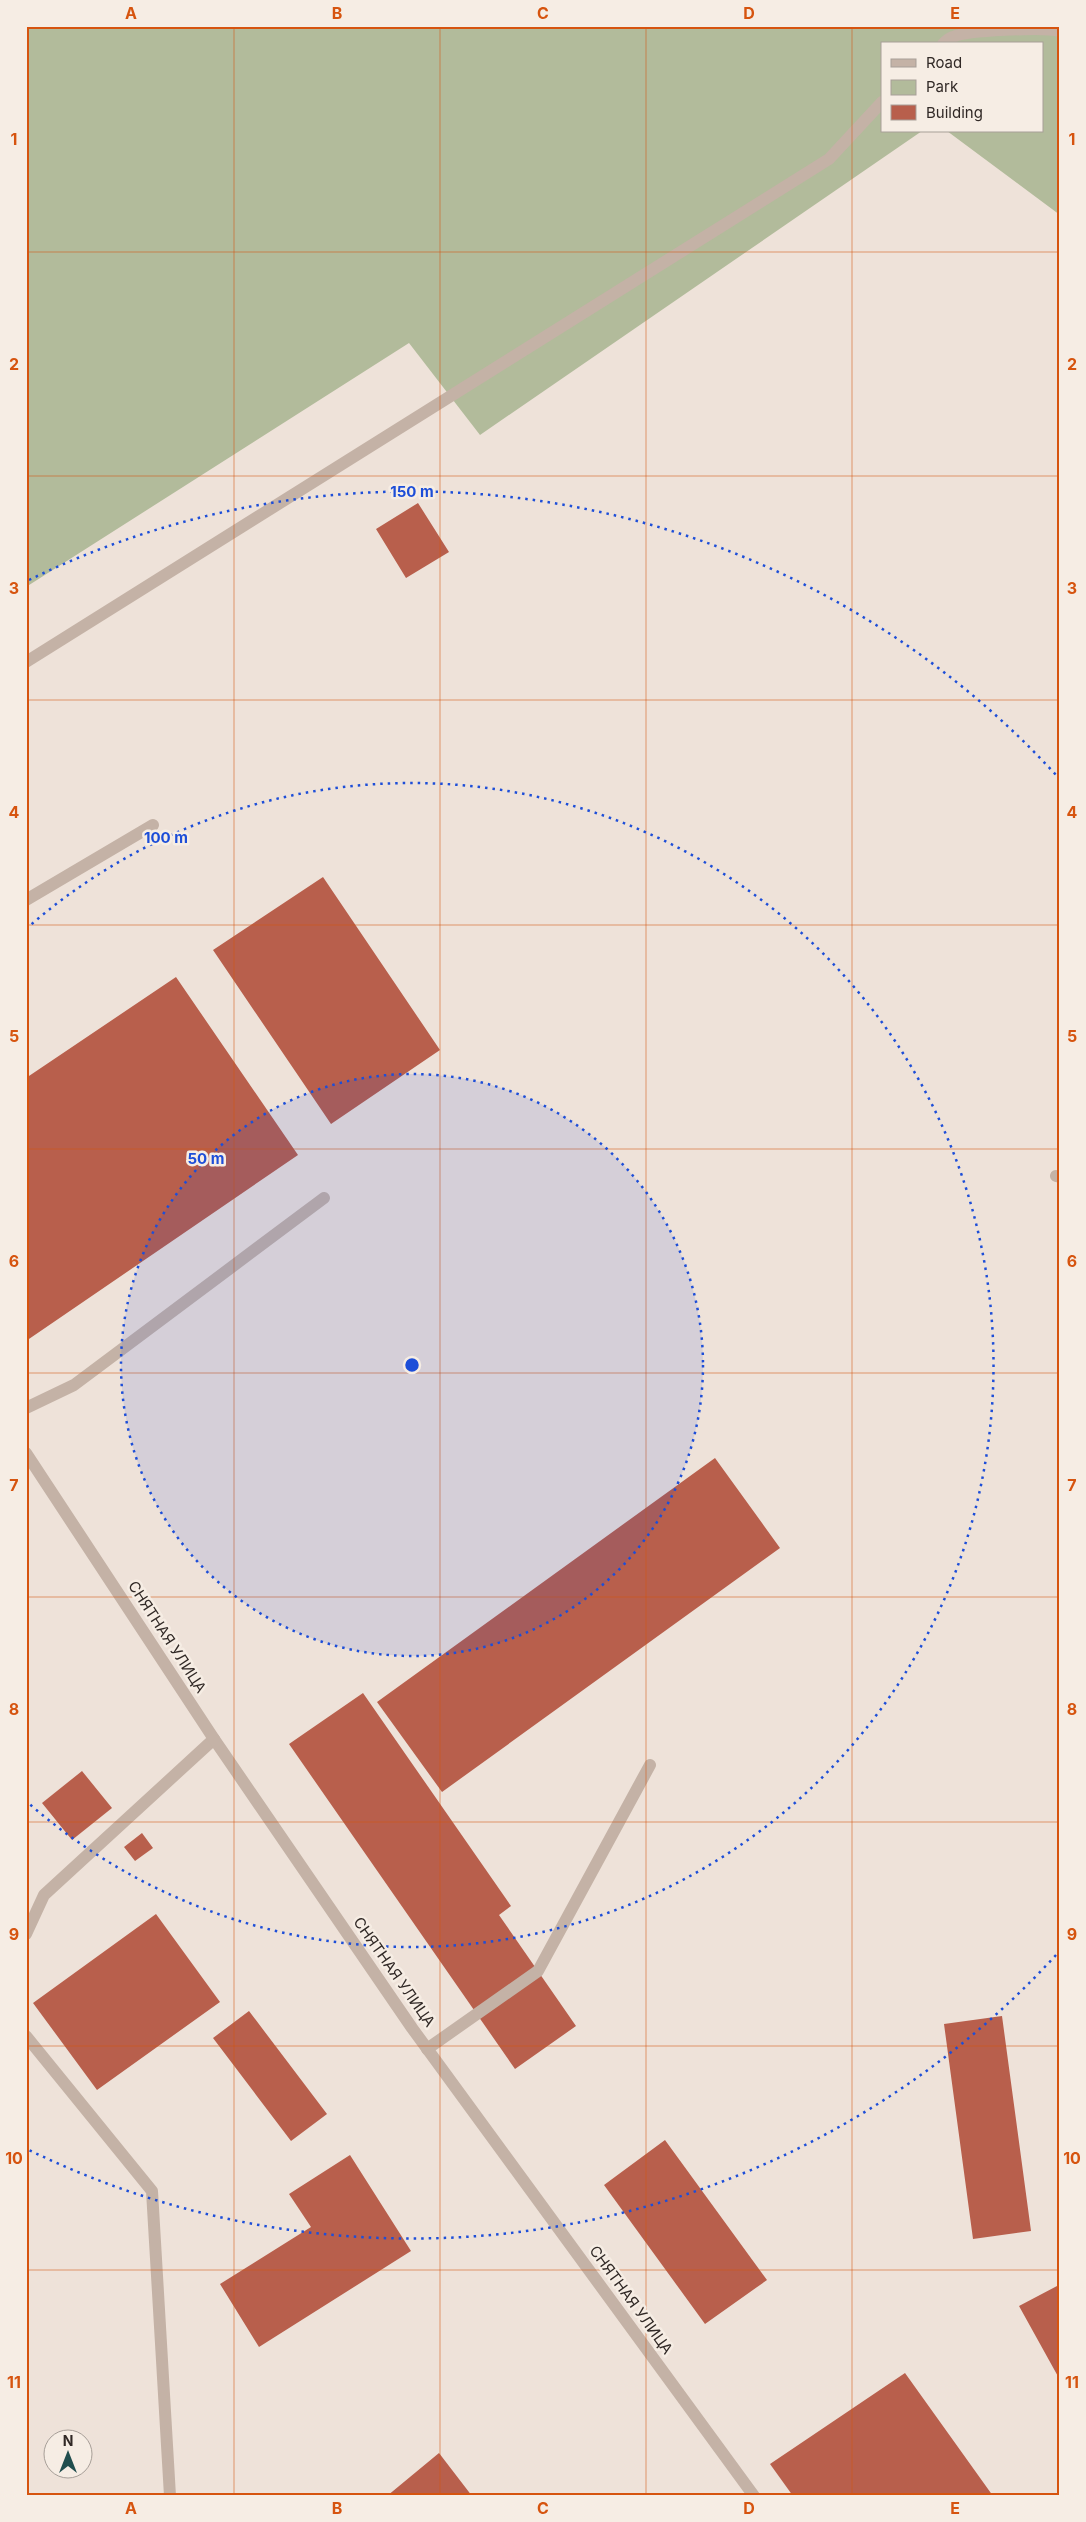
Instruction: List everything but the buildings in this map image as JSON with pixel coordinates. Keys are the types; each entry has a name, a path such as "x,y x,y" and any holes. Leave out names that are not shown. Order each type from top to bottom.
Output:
{"street":[{"path":"946,42 954,36 1010,29 1052,29 1060,32"},
{"path":"26,662 829,159 881,103"},
{"path":"26,900 152,825"},
{"path":"26,1408 74,1385 324,1198"},
{"name":"СНЯТНАЯ УЛИЦА","path":"26,1453 214,1739 427,2049 754,2496"},
{"path":"26,1934 44,1895 214,1739"},
{"path":"427,2049 538,1971 650,1765"},
{"path":"26,2036 152,2191 170,2496"}],"green space":[{"path":"26,26 1060,26 1060,215 948,132 1044,132 1044,42 881,42 881,132 921,132 480,435 409,343 26,587"}]}
